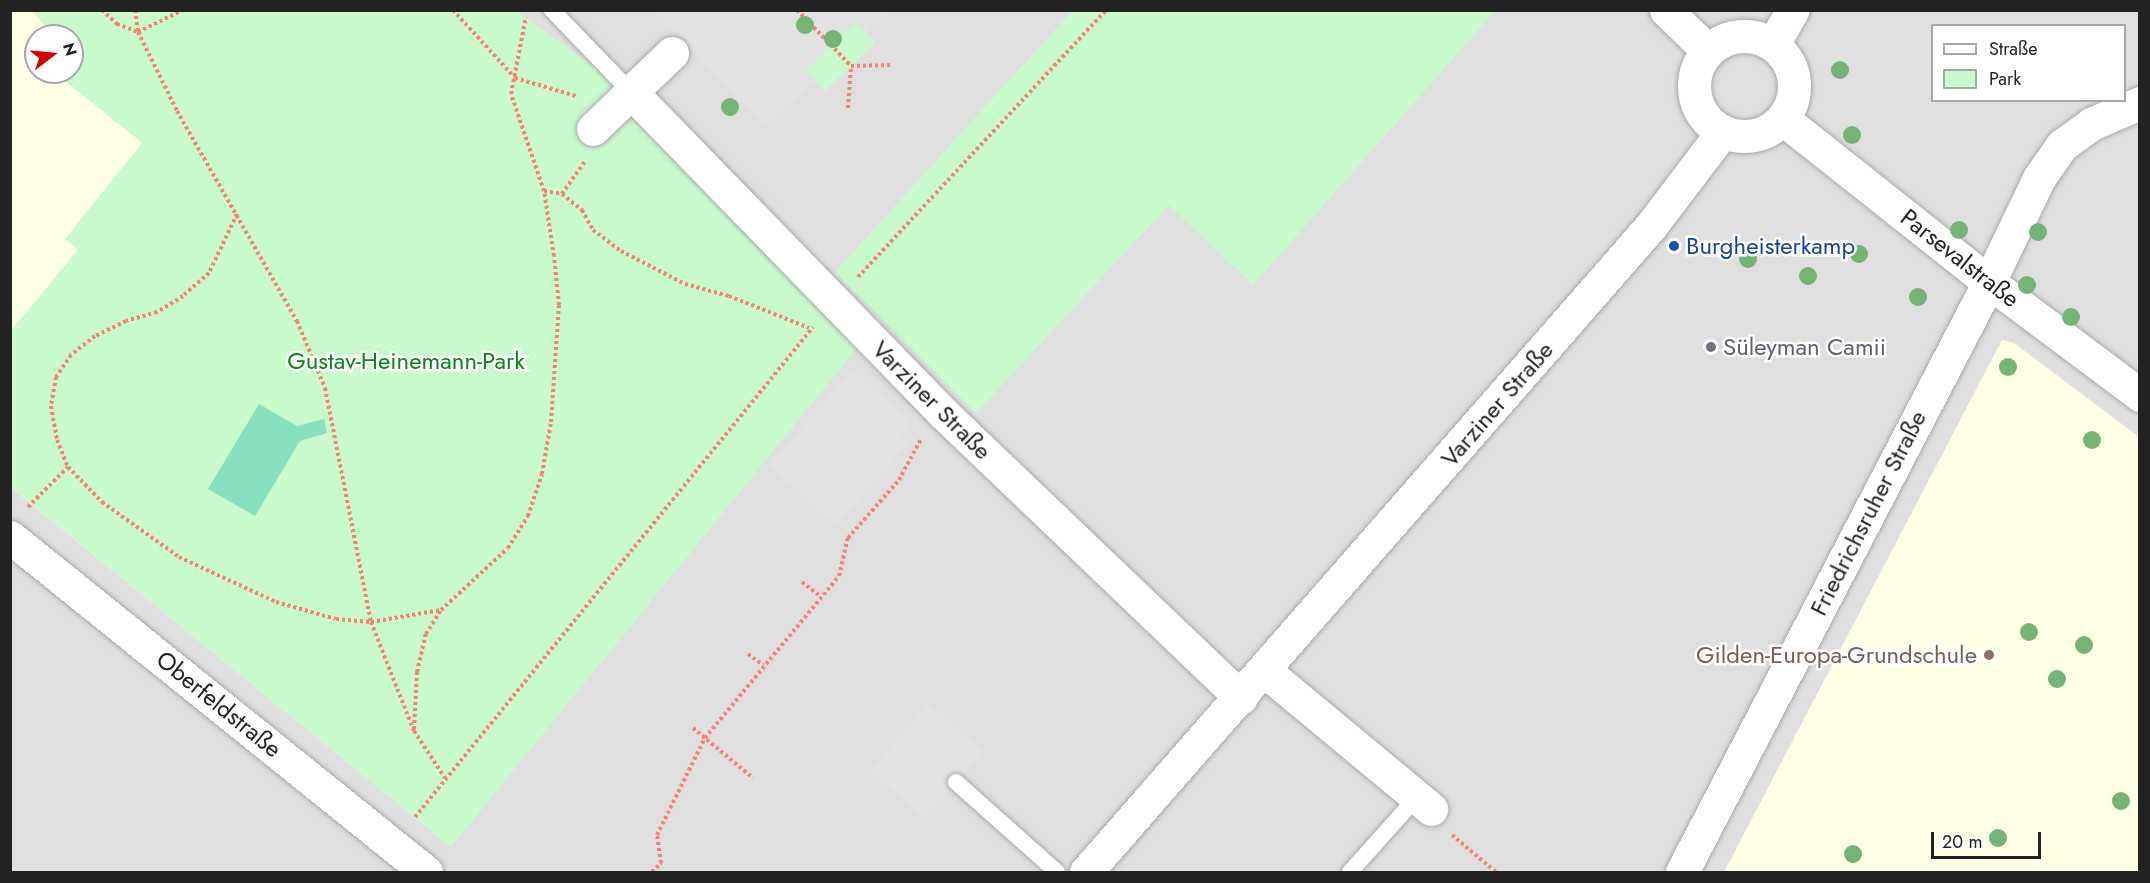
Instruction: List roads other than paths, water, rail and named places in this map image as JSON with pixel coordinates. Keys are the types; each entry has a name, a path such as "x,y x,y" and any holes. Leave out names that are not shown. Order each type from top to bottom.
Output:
{"street":[{"path":"1666,10 1708,51"},
{"path":"1773,45 1793,10"},
{"path":"1742,35 1773,45 1789,64 1795,88 1783,119 1754,135 1723,131 1698,108 1694,92 1694,75 1708,51 1725,39 1742,35"},
{"path":"613,110 672,52"},
{"name":"Friedrichsruher Straße","path":"1682,873 1989,282 2039,178 2061,146 2091,124 2139,103"},
{"name":"Varziner Straße","path":"613,110 835,301 943,413 1241,698"},
{"name":"Parsevalstraße","path":"1783,119 1989,282 2139,395"},
{"name":"Varziner Straße","path":"1086,873 1265,671 1651,226 1723,131"},
{"name":"Oberfeldstraße","path":"10,537 394,844 426,873"},
{"path":"1265,671 1424,803"}],"lane":[{"path":"552,10 613,110"},
{"path":"956,782 1057,873"},
{"path":"1350,873 1424,803"}],"place":[{"name":"Burgheisterkamp","path":"1674,246"},
{"name":"Süleyman Camii","path":"1711,347"},
{"name":"Gilden-Europa-Grundschule","path":"1989,655"}],"park label":[{"name":"Gustav-Heinemann-Park","path":"406,361"}]}
